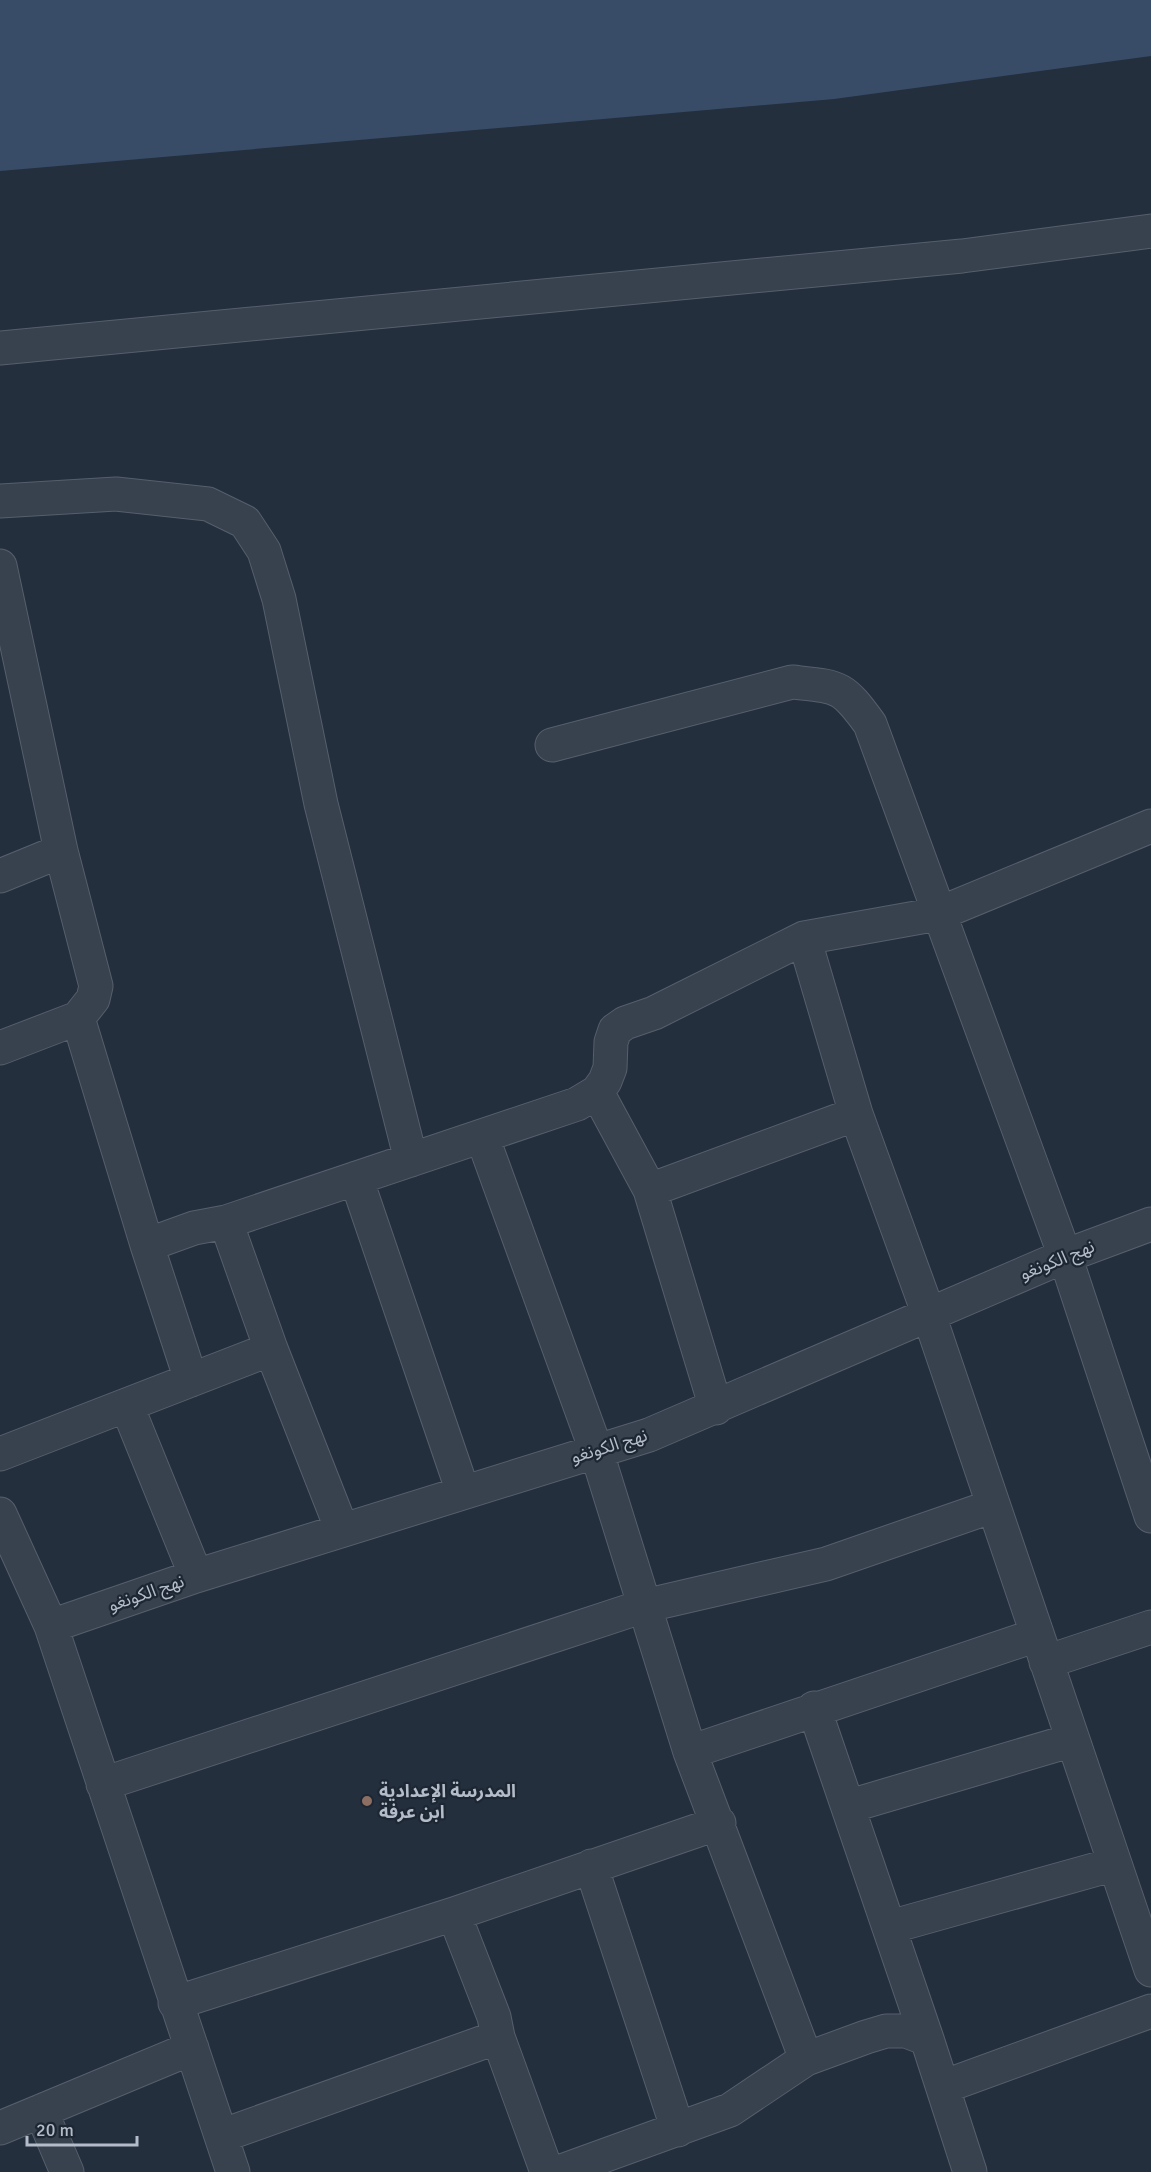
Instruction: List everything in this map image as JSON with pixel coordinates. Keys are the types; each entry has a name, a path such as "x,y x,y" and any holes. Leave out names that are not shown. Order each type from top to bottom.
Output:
{"street":[{"path":"0,348 130,337 414,306 950,257 1151,231"},
{"path":"0,501 116,494 208,504 244,522 264,551 279,599 321,804 411,1160"},
{"path":"0,566 13,698 61,851 96,986 93,999 78,1018 0,1048"},
{"path":"552,745 792,682 831,686 850,696 870,724 938,915 1065,1256 1151,1516"},
{"path":"147,1245 176,1233 226,1222 577,1104 597,1092 610,1068 611,1042 615,1030 625,1023 654,1013 804,938 938,915 1151,826"},
{"path":"0,876 61,851"},
{"path":"804,938 856,1114 929,1315 1151,1970"},
{"path":"78,1018 191,1380"},
{"path":"597,1092 650,1190 716,1408"},
{"path":"650,1190 856,1114"},
{"path":"482,1136 596,1450 690,1752 806,2059"},
{"path":"356,1178 463,1492"},
{"path":"226,1222 271,1349 342,1530"},
{"name":"نهج الكونغو","path":"51,1626 196,1576 649,1435 1065,1256 1151,1224"},
{"path":"0,1454 271,1349"},
{"path":"127,1406 196,1576"},
{"path":"103,1784 644,1606 826,1564 993,1506"},
{"path":"0,1516 51,1626 233,2172"},
{"path":"690,1752 814,1708 1042,1648 1151,1627"},
{"path":"814,1708 850,1806 970,2172"},
{"path":"850,1806 1073,1740"},
{"path":"175,2003 454,1914 718,1823"},
{"path":"890,1927 1115,1864"},
{"path":"591,1866 678,2130"},
{"path":"454,1914 494,2017 498,2037 547,2172"},
{"path":"943,2087 1151,2011"},
{"path":"559,2172 730,2109 806,2059 886,2031 906,2031 927,2039"},
{"path":"221,2136 498,2037"},
{"path":"0,2128 192,2048"},
{"path":"41,2111 67,2172"}],"water":[{"path":"0,0 1151,0 1151,56 834,99 0,171"}],"place":[{"name":"المدرسة الإعدادية ابن عرفة","path":"367,1801"}]}
